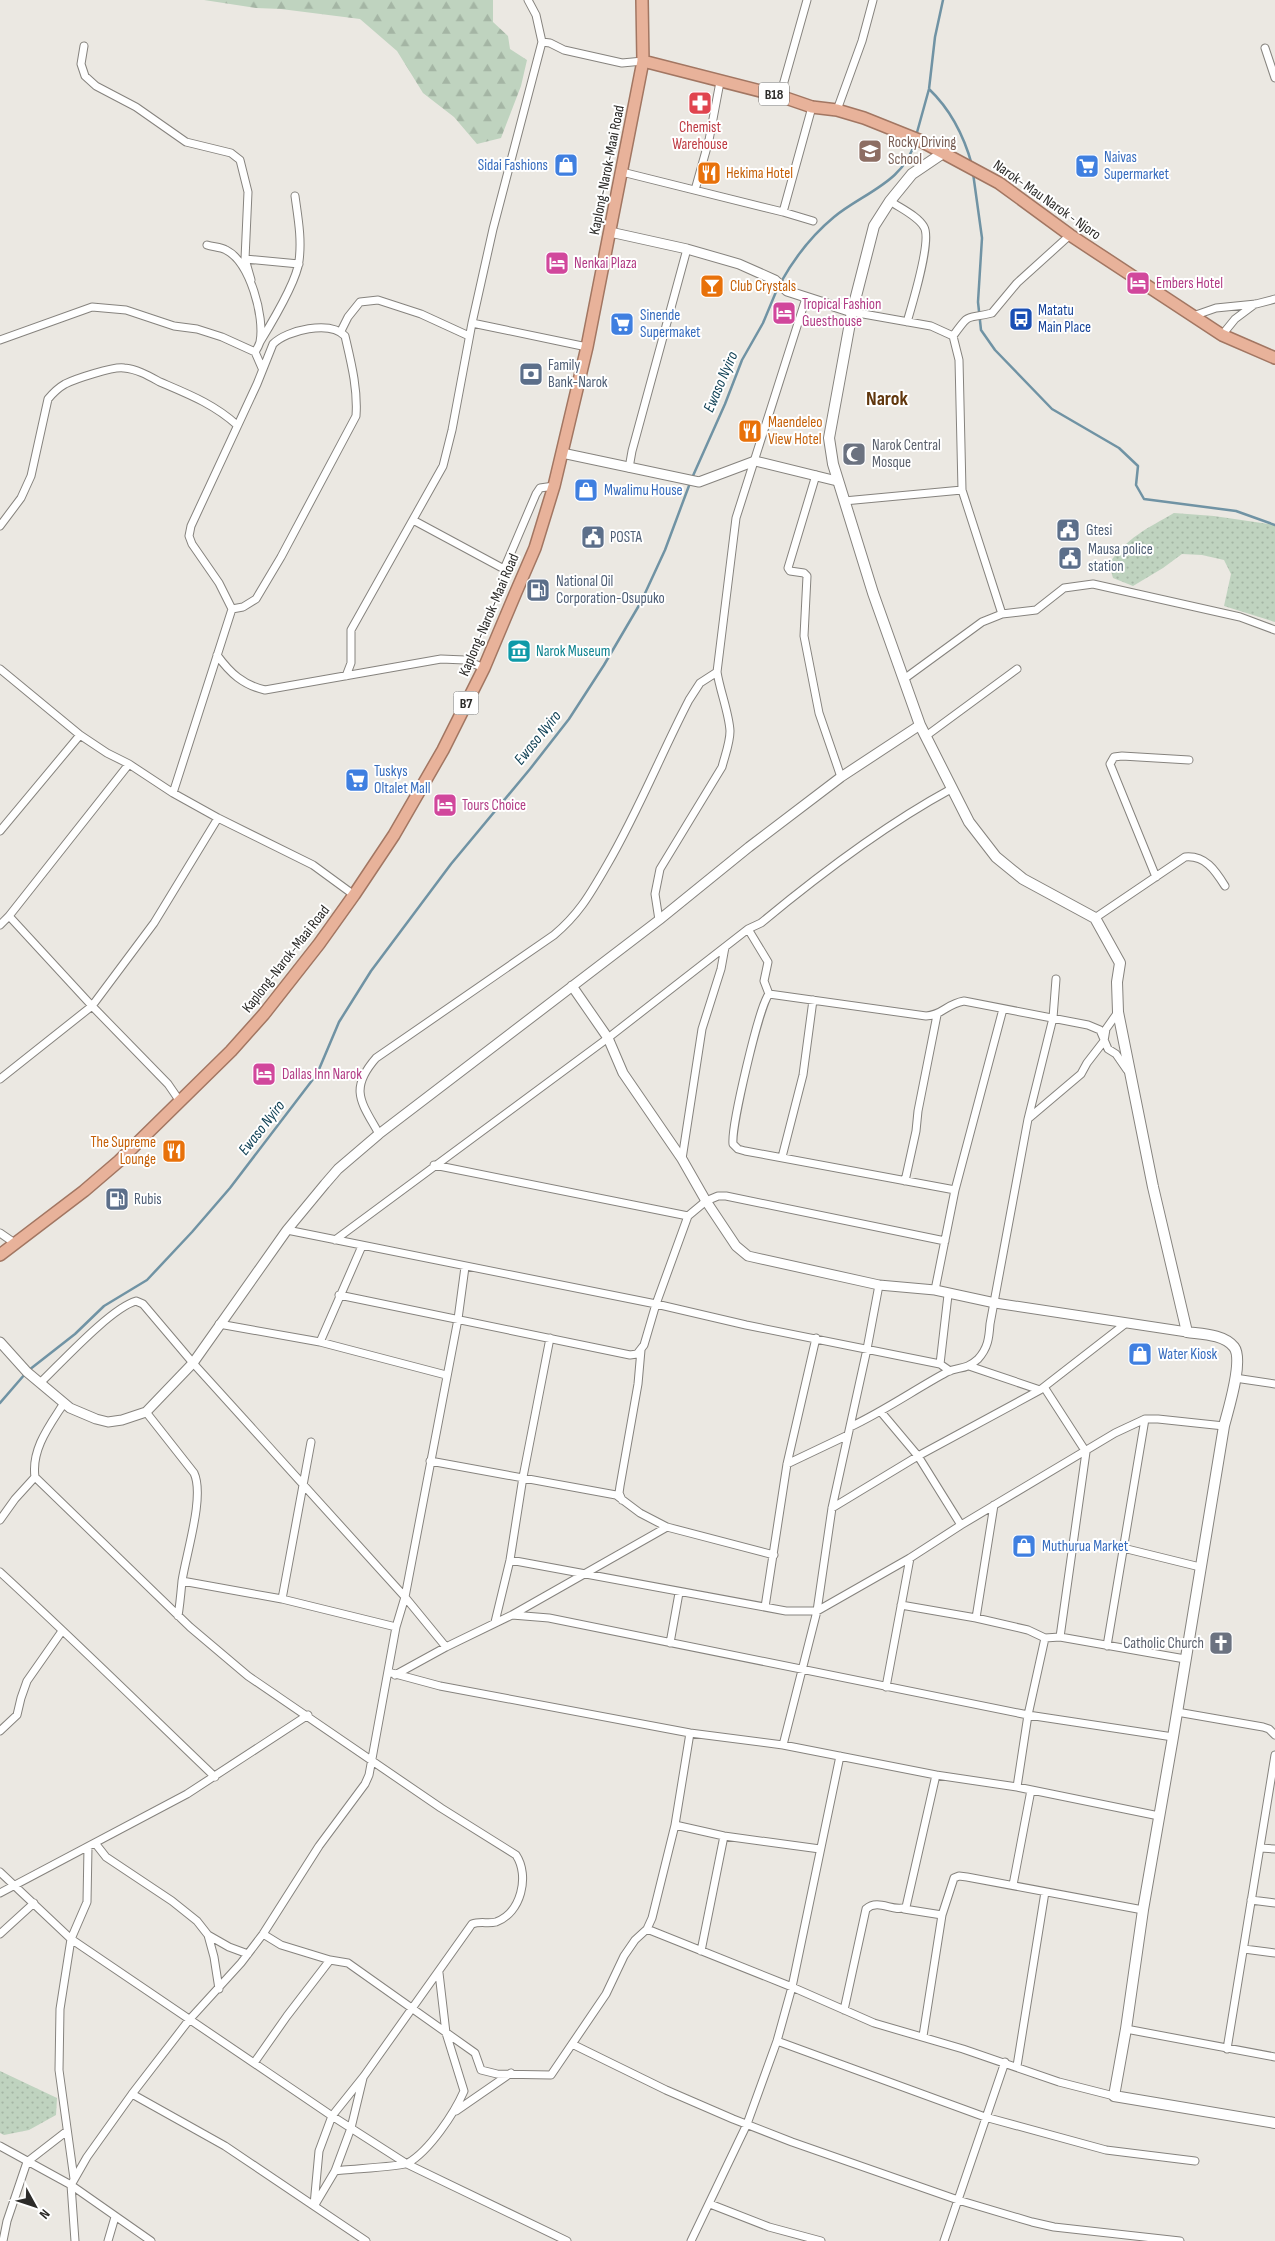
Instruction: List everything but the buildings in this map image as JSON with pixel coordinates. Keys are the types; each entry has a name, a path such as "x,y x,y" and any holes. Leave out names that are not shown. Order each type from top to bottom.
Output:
{"highway":[{"name":"Kaplong-Narok-Maai Road","path":"0,1255 84,1192 119,1161 231,1051 264,1014 354,895 420,791 484,668 535,548 554,486 587,347 643,61 644,21 642,0"},
{"name":"Narok- Mau Narok - Njoro","path":"643,61 812,106 837,110 864,118 919,140 998,182 1070,235 1222,335 1275,358"}],"main road":[{"path":"943,153 912,174 890,201 874,226 852,312 830,438 832,464 873,593 920,725 969,822 996,857 1023,879 1094,918 1120,963 1117,982 1118,1012 1133,1078 1153,1187 1186,1332 1216,1336 1234,1347 1238,1360 1224,1426 1200,1567 1174,1737 1143,1910 1126,2029 1114,2096 1275,2123"}],"street":[{"path":"346,676 351,663 351,630 359,612 413,520 445,459 469,336 493,229 542,42 536,15 528,0"},
{"path":"780,96 807,0"},
{"path":"837,110 862,40 873,0"},
{"path":"542,42 622,64 643,61"},
{"path":"84,46 81,64 85,76 96,86 136,107 186,142 231,153 240,160 248,192 245,259 260,318 260,342"},
{"path":"1265,48 1275,78"},
{"path":"695,190 709,140 720,82"},
{"path":"783,212 812,106"},
{"path":"622,172 813,221"},
{"path":"255,352 274,320 299,264 301,240 295,196"},
{"path":"890,201 920,222 927,235 926,248 907,322"},
{"path":"610,232 687,249 739,264 775,280 787,291 806,298 852,312 931,326 953,336"},
{"path":"953,336 966,319 971,316 992,313 1000,306 1017,283 1070,235"},
{"path":"207,245 226,250 238,261 251,280"},
{"path":"629,468 646,396 687,249"},
{"path":"245,259 299,264"},
{"path":"659,920 655,894 660,869 717,775 727,749 730,733 717,672 736,518 806,298"},
{"path":"1192,316 1216,308 1256,304 1275,299"},
{"path":"341,331 348,317 360,302 378,300 421,314 469,336"},
{"path":"1222,335 1235,319 1256,304"},
{"path":"0,340 92,306 126,310 174,326 197,329 222,337 255,352 262,368"},
{"path":"472,323 587,347"},
{"path":"173,793 232,609 219,583 192,544 189,536 191,526 257,384 273,344 287,334 309,329 326,328 341,331 345,336 353,376 357,403 356,416 313,498 256,599 243,607 232,609"},
{"path":"953,336 959,360 962,490 1002,614"},
{"path":"0,526 21,498 30,476 48,399 54,391 67,383 107,370 123,367 139,372 205,401 225,414 237,425"},
{"path":"562,452 699,482 755,461 837,481"},
{"path":"816,475 788,568 790,571 804,572 807,576 804,636 820,714 841,777"},
{"path":"413,520 504,569 536,494 540,488 554,486"},
{"path":"844,501 962,490"},
{"path":"904,679 982,622 1002,614 1036,610 1064,588 1093,584 1240,618 1275,630"},
{"path":"217,655 226,668 239,679 252,687 265,690 454,658 465,660 484,668"},
{"path":"926,736 1017,668"},
{"path":"0,669 80,735 107,753 129,764 173,793 218,818 313,865 354,895"},
{"path":"380,1134 361,1101 361,1078 376,1058 554,934 572,919 583,905 616,850 689,700 700,682 717,672"},
{"path":"0,1342 40,1383 70,1408 108,1422 146,1412 192,1363 287,1230 336,1171 380,1134 659,920 749,847 841,777 920,725"},
{"path":"0,831 80,735"},
{"path":"1156,878 1110,764 1114,757 1122,756 1189,760"},
{"path":"0,925 129,764"},
{"path":"335,1240 608,1038 724,947 748,929 761,923 846,856 898,820 951,789"},
{"path":"0,1079 92,1006 154,923 218,818"},
{"path":"1094,918 1186,857 1195,856 1206,862 1224,886"},
{"path":"9,916 92,1006 156,1071 179,1100"},
{"path":"748,929 768,962 764,981 769,994"},
{"path":"682,1159 702,1029 721,968 724,947"},
{"path":"850,1427 881,1412 950,1371 969,1366 986,1349 1028,1119 1053,1018 1056,979"},
{"path":"572,986 608,1038 623,1074 682,1159 706,1201 736,1246 748,1256 879,1285 935,1290 948,1295 995,1303 1186,1332"},
{"path":"769,994 937,1016"},
{"path":"769,994 763,1004 736,1122 733,1141 738,1149 955,1190"},
{"path":"782,1157 803,1075 813,1000"},
{"path":"904,1180 916,1132 918,1111 937,1016 952,1003 964,1001 1094,1027 1100,1030 1108,1049 1122,1062 1133,1078"},
{"path":"935,1290 955,1190 1003,1009"},
{"path":"1028,1119 1082,1074 1087,1063 1104,1041 1106,1029 1118,1012"},
{"path":"434,1165 688,1216"},
{"path":"623,1503 619,1493 642,1350 656,1304 688,1216 706,1201 718,1196 726,1196 945,1241"},
{"path":"287,1230 656,1304 746,1325 940,1364 950,1371"},
{"path":"0,1233 16,1244"},
{"path":"320,1342 362,1246"},
{"path":"73,2182 87,2157 132,2094 189,2020 219,1989 263,1934 319,1846 370,1775 371,1759 392,1674 396,1627 404,1597 458,1319 465,1267"},
{"path":"784,1745 817,1611 832,1508 879,1285"},
{"path":"339,1295 630,1355 638,1354 642,1350"},
{"path":"940,1364 948,1295"},
{"path":"40,1383 94,1332 128,1304 136,1301 143,1304 192,1363 404,1597 446,1647"},
{"path":"219,1324 320,1342 446,1374"},
{"path":"832,1508 918,1456 1042,1388 1125,1324"},
{"path":"495,1622 510,1560 523,1476 550,1338"},
{"path":"765,1607 787,1464 816,1338"},
{"path":"969,1366 1042,1388 1086,1452 1060,1637"},
{"path":"1235,1378 1275,1384"},
{"path":"0,1520 15,1498 35,1477 35,1459 42,1438 64,1403"},
{"path":"146,1412 196,1478 197,1503 182,1581 178,1616"},
{"path":"881,1412 918,1456 961,1525"},
{"path":"510,1560 584,1572 679,1592 786,1611 817,1611 910,1558 994,1505 1115,1434 1145,1419 1224,1426"},
{"path":"1107,1646 1145,1419"},
{"path":"787,1464 848,1435"},
{"path":"282,1599 311,1442"},
{"path":"430,1461 523,1476 616,1495 623,1503 668,1527 676,1527 774,1555"},
{"path":"35,1477 178,1616 248,1676 308,1715 441,1808 516,1855 521,1863 522,1881 514,1909 494,1923 478,1922 472,1924 364,2076 332,2116 319,2151 314,2205"},
{"path":"976,1618 994,1505"},
{"path":"392,1674 512,1615 584,1572 618,1556 668,1527"},
{"path":"1122,1548 1200,1567"},
{"path":"886,1687 910,1558"},
{"path":"0,1572 83,1652 134,1696 215,1776"},
{"path":"182,1581 282,1599 396,1627"},
{"path":"670,1643 679,1592"},
{"path":"901,1605 976,1618 1028,1630 1045,1638 1060,1637 1185,1659"},
{"path":"512,1615 549,1618 1028,1716 1174,1737"},
{"path":"0,1732 17,1715 27,1682 62,1631"},
{"path":"1017,1788 1028,1716 1045,1638"},
{"path":"392,1674 440,1686 690,1733 784,1745 1030,1790 1013,1885"},
{"path":"1178,1712 1263,1727 1269,1729 1275,1735"},
{"path":"0,1894 215,1776 308,1715"},
{"path":"263,1934 281,1945 330,1960 348,1963 475,2053 482,2070 497,2074 551,2074 606,1994 624,1956 635,1940 647,1929 655,1908 675,1825 690,1733"},
{"path":"1227,2050 1275,1755"},
{"path":"692,2241 747,2124 777,2041 792,1987 840,1756"},
{"path":"904,1909 936,1774"},
{"path":"1017,1788 1159,1816"},
{"path":"675,1825 724,1836 820,1849"},
{"path":"701,1951 724,1836"},
{"path":"91,1845 172,1901 197,1921 208,1935 229,1947 248,1954"},
{"path":"75,2241 73,2182 59,2070 60,2009 71,1939 87,1902 91,1845"},
{"path":"1261,1848 1275,1850"},
{"path":"0,1872 71,1939 332,2116 407,2164 567,2241"},
{"path":"923,2036 942,1915 954,1878 959,1876 968,1877 1143,1910"},
{"path":"1017,2066 1045,1892"},
{"path":"1251,1900 1275,1903"},
{"path":"0,1934 34,1903"},
{"path":"844,2010 866,1909 878,1904 942,1915"},
{"path":"647,1929 792,1987 874,2023 923,2036 1005,2062 1059,2082 1114,2096"},
{"path":"208,1935 214,1956 219,1989"},
{"path":"1244,1949 1275,1954"},
{"path":"254,2063 330,1960"},
{"path":"439,1973 446,2033 464,2092 455,2112"},
{"path":"1126,2029 1227,2050 1275,2057"},
{"path":"777,2041 985,2118 1106,2150 1195,2161"},
{"path":"572,2044 666,2090 747,2124 792,2142 958,2200 1032,2222 1180,2241"},
{"path":"944,2241 1005,2062"},
{"path":"335,2171 407,2164 427,2145 455,2112 512,2073"},
{"path":"314,2205 335,2171 351,2128 364,2076"},
{"path":"132,2094 225,2146 366,2241"},
{"path":"3,2241 7,2221 27,2162 68,2131"},
{"path":"0,2146 27,2162 73,2182 114,2216 151,2241"},
{"path":"710,2204 803,2239 821,2241"},
{"path":"108,2241 114,2216"}],"green space":[{"path":"204,0 493,0 493,22 508,36 510,49 527,60 521,86 501,138 477,144 454,117 423,93 397,51 360,19 281,9 256,8"},
{"path":"1174,513 1214,516 1275,525 1275,622 1224,606 1231,574 1224,560 1202,555 1182,554 1133,586 1113,578 1109,564 1123,547 1138,534"},
{"path":"0,2071 57,2098 56,2115 29,2130 4,2135 0,2133"}],"waterway":[{"name":"Ewaso Nyiro","path":"916,136 929,89 935,37 943,0"},
{"path":"929,89 950,114 965,144 972,165"},
{"name":"Ewaso Nyiro","path":"781,282 804,247 826,224 893,177 910,155 915,141"},
{"path":"973,173 982,238 978,302 981,330 995,350 1052,409 1119,448 1138,466 1136,485 1144,499 1236,511 1275,525"},
{"name":"Ewaso Nyiro","path":"692,478 725,404 742,360 763,323 778,287"},
{"name":"Ewaso Nyiro","path":"29,1370 75,1334 104,1306 147,1280 230,1188 317,1074 339,1022 371,971 451,864 569,719 604,665 641,602 665,550 690,483"},
{"name":"Ewaso Nyiro","path":"0,1403 25,1374"}],"place":[{"name":"Chemist Warehouse","path":"700,103"},
{"name":"Rocky Driving School","path":"870,151"},
{"name":"Sidai Fashions","path":"566,165"},
{"name":"Naivas Supermarket","path":"1087,166"},
{"name":"Hekima Hotel","path":"709,173"},
{"name":"Nenkai Plaza","path":"557,263"},
{"name":"Embers Hotel","path":"1138,283"},
{"name":"Club Crystals","path":"712,286"},
{"name":"Tropical Fashion Guesthouse","path":"784,313"},
{"name":"Matatu Main Place","path":"1021,319"},
{"name":"Sinende Supermaket","path":"622,324"},
{"name":"Family Bank-Narok","path":"531,374"},
{"name":"Maendeleo View Hotel","path":"750,431"},
{"name":"Narok Central Mosque","path":"854,454"},
{"name":"Mwalimu House","path":"586,490"},
{"name":"Gtesi","path":"1068,530"},
{"name":"POSTA","path":"593,537"},
{"name":"Mausa police station","path":"1070,558"},
{"name":"National Oil Corporation-Osupuko","path":"538,590"},
{"name":"Narok Museum","path":"519,651"},
{"name":"Tuskys Oltalet Mall","path":"357,780"},
{"name":"Tours Choice","path":"445,805"},
{"name":"Dallas Inn Narok","path":"264,1074"},
{"name":"The Supreme Lounge","path":"174,1151"},
{"name":"Rubis","path":"117,1199"},
{"name":"Water Kiosk","path":"1140,1354"},
{"name":"Muthurua Market","path":"1024,1546"},
{"name":"Catholic Church","path":"1221,1643"}],"district":[{"name":"Narok","path":"887,399"}]}
